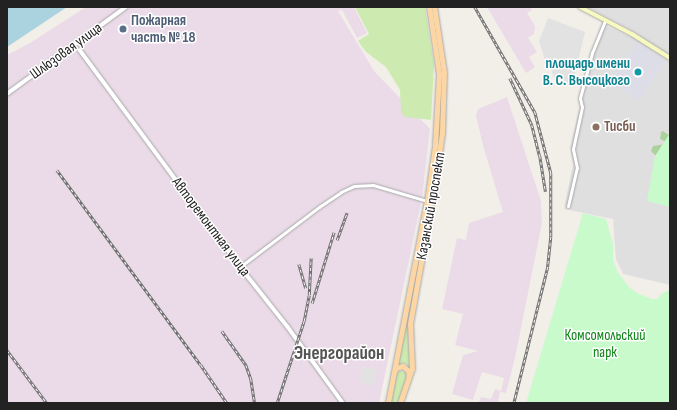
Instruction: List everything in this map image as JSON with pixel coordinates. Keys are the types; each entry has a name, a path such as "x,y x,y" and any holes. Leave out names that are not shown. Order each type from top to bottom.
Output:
{"main road":[{"name":"Казанский проспект","path":"429,7 439,74 438,146"},
{"name":"Казанский проспект","path":"400,403 409,379 413,362 410,324 438,146 444,74 434,7"},
{"path":"580,7 646,42 670,58"},
{"name":"Казанский проспект","path":"388,403 436,160"},
{"path":"393,374 396,368 403,366 409,371 409,379"}],"street":[{"name":"Шлюзовая улица","path":"7,94 126,7"},
{"path":"568,206 578,168 573,149 582,107 580,98 592,54 605,20"},
{"path":"69,49 80,50 81,41"},
{"name":"Авторемонтная улица","path":"80,50 240,266 288,327 343,403"},
{"path":"240,266 340,192 354,186 373,185 427,201"}],"shaded area":[{"path":"86,7 354,7 367,33 357,38 342,10 338,11 374,71 430,129 422,198 379,403 7,403 7,55 30,43"},
{"path":"487,7 530,7 532,10 527,13 535,26 534,34 528,38 537,52 529,57 535,67 526,73"},
{"path":"587,7 670,7 670,56 635,32"},
{"path":"548,18 585,32 572,86 555,81 550,66 547,67 539,41"},
{"path":"602,24 639,41 670,62 670,285 623,274 616,259 613,219 564,209 573,164 570,148 580,105 579,98 589,59"},
{"name":"площадь имени В. С. Высоцкого","path":"637,42 666,62 638,101 609,81"},
{"path":"507,97 541,201 542,223 515,358 506,393 500,392 498,401 501,403 477,403 481,397 491,399 495,389 501,391 504,378 482,372 473,400 452,394 463,355 478,351 455,345 463,314 442,309 457,238 466,240 469,223 503,212 484,149 476,116 478,109"},
{"path":"363,366 377,370 373,386 359,381"}],"green space":[{"path":"355,7 425,7 434,65 431,120 405,117 401,112 400,90 386,67 366,52 358,41 369,34"},
{"path":"663,131 670,136 670,153 656,156 651,151 653,146 666,144 666,142 660,139 661,132"},
{"path":"670,133 670,207 647,201 655,156"},
{"name":"Комсомольский парк","path":"583,213 606,219 613,244 613,260 618,273 630,288 637,293 652,299 657,299 661,294 670,290 670,403 526,403"},
{"path":"409,310 408,335 410,368 405,363 397,364"},
{"path":"399,371 405,372 407,376 399,403 390,403 396,376"}],"water":[{"path":"7,7 67,7 7,47"}],"railway":[{"path":"475,7 535,112 551,173 551,237 548,267 514,403"},
{"path":"510,78 532,125 540,156 546,192"},
{"path":"57,170 201,365 227,403"},
{"path":"337,240 347,213"},
{"path":"312,303 334,232"},
{"path":"277,403 304,321 309,295 311,258"},
{"path":"299,264 306,288"},
{"path":"222,331 246,365 251,379 255,403"},
{"path":"7,350 47,403"}],"place":[{"name":"Пожарная часть № 18","path":"123,29"},
{"name":"площадь имени В. С. Высоцкого","path":"638,72"},
{"name":"Тисби","path":"596,127"}],"district":[{"name":"Энергорайон","path":"339,354"}]}
